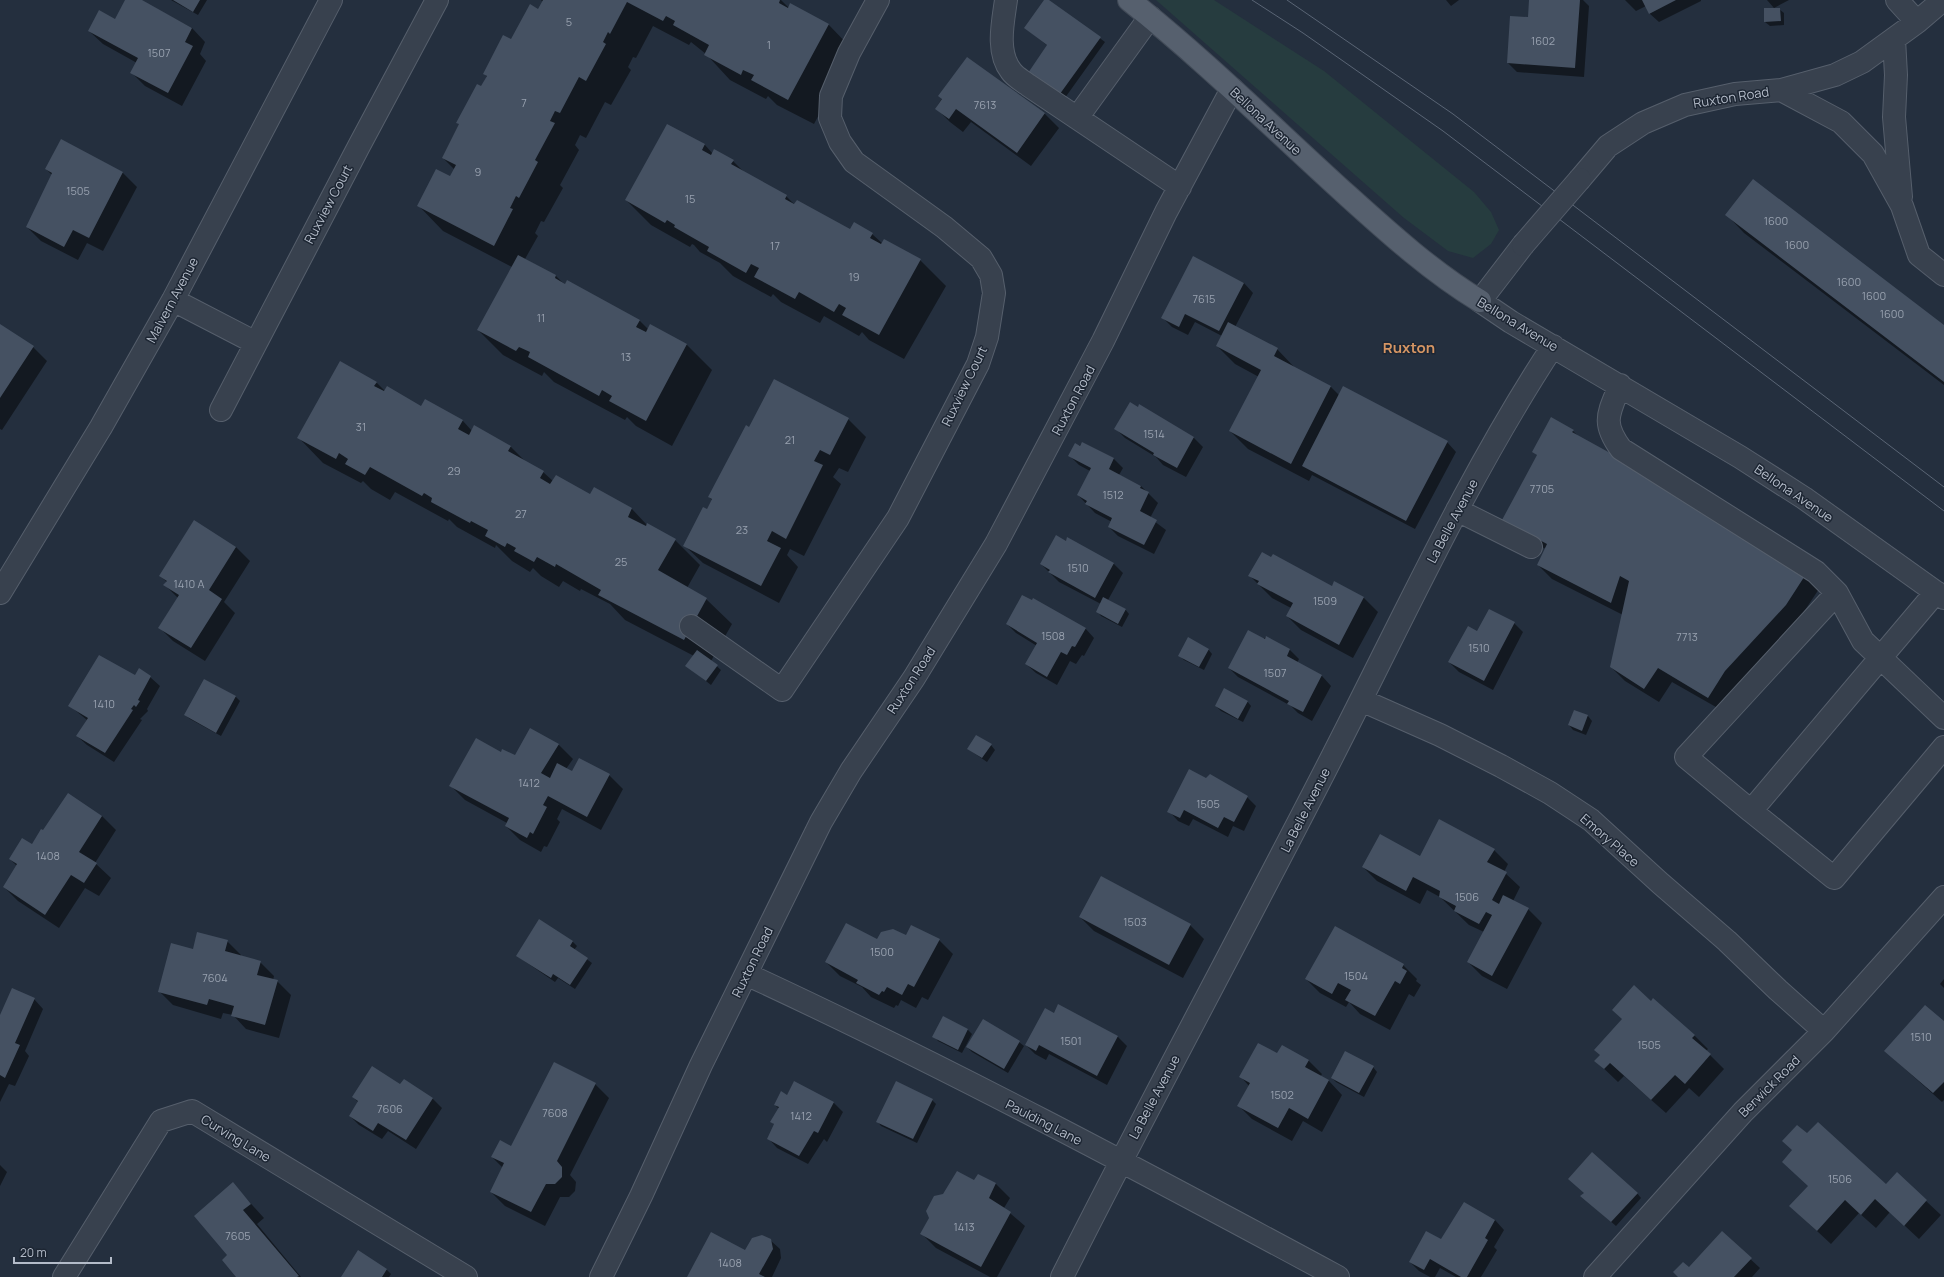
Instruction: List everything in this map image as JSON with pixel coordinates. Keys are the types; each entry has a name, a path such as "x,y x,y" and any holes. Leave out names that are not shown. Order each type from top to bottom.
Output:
{"main road":[{"name":"Bellona Avenue","path":"1129,0 1232,89 1372,218 1425,263 1480,301"}],"street":[{"name":"Malvern Avenue","path":"0,593 101,427 173,300 331,0"},
{"name":"Ruxview Court","path":"221,410 355,152 437,0"},
{"name":"Ruxview Court","path":"691,626 782,690 898,518 978,364 987,337 994,293 991,275 981,258 944,227 854,162 840,142 830,118 831,96 849,53 878,0"},
{"path":"1006,0 1002,42 1004,58 1011,72 1180,187"},
{"path":"1897,0 1917,22"},
{"name":"Ruxton Road","path":"1480,301 1522,245 1608,146 1643,123 1678,108 1735,94 1781,90 1835,75 1862,62 1917,22 1943,0"},
{"path":"1077,118 1150,17"},
{"path":"1894,39 1896,75 1894,117 1902,206"},
{"name":"Ruxton Road","path":"601,1277 641,1196 701,1065 821,822 851,772 914,678 996,544 1104,341 1180,187 1232,89"},
{"path":"1781,90 1841,122 1873,154 1902,206 1919,255 1944,275"},
{"path":"173,300 256,343"},
{"name":"Bellona Avenue","path":"1480,301 1804,498 1940,595"},
{"name":"La Belle Avenue","path":"1062,1277 1120,1162 1284,852 1457,510 1534,374 1553,346"},
{"path":"1620,385 1608,414 1611,436 1621,449 1816,572 1837,593 1863,641 1944,718"},
{"path":"1457,510 1531,548"},
{"path":"1837,593 1686,757 1834,878 1944,747"},
{"path":"1751,811 1881,659 1940,595"},
{"name":"Emory Place","path":"1361,700 1440,735 1501,766 1550,793 1591,820 1660,884 1728,941 1778,990 1824,1031"},
{"name":"Berwick Road","path":"1595,1277 1743,1112 1824,1031 1944,897"},
{"name":"Paulding Lane","path":"746,974 857,1026 1338,1277"},
{"name":"Curving Lane","path":"64,1277 161,1121 192,1111 466,1277"}],"green space":[{"path":"1156,0 1214,0 1324,71 1474,192 1491,212 1499,230 1491,244 1473,258 1448,251 1404,218"}],"building":[{"path":"125,0 142,0 192,28 185,42 193,46 168,93 130,73 138,58 88,31 99,10 115,19"},
{"path":"173,0 200,0 193,12"},
{"path":"543,0 780,0 779,3 788,8 790,3 829,24 788,100 751,80 754,75 743,70 741,75 704,55 709,45 673,25 675,21 666,16 663,21 627,2 610,34 608,32 603,42 606,44 586,81 579,77 560,113 555,111 550,121 555,123 535,160 538,162 519,198 516,196 510,208 513,209 494,246 417,206 436,169 450,176 456,165 442,158 459,124 456,123 477,84 481,86 487,76 483,74 503,35 511,39 530,4 538,9"},
{"path":"1044,0 1049,0 1101,37 1057,98 1026,76 1047,45 1024,28"},
{"path":"1529,0 1580,0 1575,68 1507,63 1510,16 1528,17"},
{"path":"1642,0 1676,0 1649,14"},
{"path":"1764,8 1780,8 1781,21 1764,22"},
{"path":"967,57 1045,113 1017,153 956,109 949,119 935,109 942,99 938,96"},
{"path":"667,124 705,144 702,150 711,155 714,149 734,160 731,164 787,195 785,199 794,204 797,200 850,229 854,222 873,233 870,238 881,244 884,239 921,259 879,335 842,315 846,308 839,304 834,312 799,292 795,299 754,277 759,268 751,264 746,273 707,251 709,247 674,227 675,225 667,220 665,223 625,200"},
{"path":"61,139 123,172 89,238 73,230 64,247 26,227 52,173 45,169"},
{"path":"1753,179 1944,325 1944,382 1725,215"},
{"path":"518,255 556,275 555,278 565,284 567,280 640,320 636,327 646,332 650,324 687,344 646,421 609,401 612,396 602,390 599,396 528,357 530,352 519,347 516,351 477,330"},
{"path":"1193,256 1244,283 1219,331 1185,314 1179,327 1161,318"},
{"path":"1228,322 1278,348 1274,356 1331,386 1291,464 1229,431 1261,370 1216,346"},
{"path":"0,324 34,346 0,398"},
{"path":"340,361 377,382 374,386 384,391 387,386 421,406 425,399 463,420 458,429 469,435 474,425 511,446 508,451 544,471 540,478 550,484 556,475 590,494 594,487 632,508 628,517 646,526 647,523 676,539 658,570 707,598 684,640 598,595 601,590 556,564 555,567 537,557 534,562 514,551 516,548 507,543 505,547 485,536 488,530 471,521 470,523 431,502 432,498 424,493 422,496 370,467 365,475 345,464 348,459 339,453 336,459 297,438"},
{"path":"774,379 849,418 830,455 820,450 814,461 823,465 786,539 772,531 767,541 781,548 761,586 683,546 703,507 707,509 712,499 708,497 746,425 749,427"},
{"path":"1343,386 1448,441 1406,521 1302,466"},
{"path":"1130,402 1138,407 1139,404 1194,437 1177,468 1153,455 1154,453 1114,429"},
{"path":"1551,417 1574,430 1572,432 1641,470 1808,571 1786,605 1725,671 1708,698 1658,668 1644,689 1610,667 1629,581 1620,576 1611,603 1537,565 1547,544 1502,520 1537,455 1532,452"},
{"path":"1082,442 1114,458 1109,469 1141,486 1140,488 1149,492 1140,511 1157,520 1144,545 1108,527 1112,518 1085,504 1087,501 1077,495 1091,468 1068,456 1075,443 1080,446"},
{"path":"194,520 236,547 209,590 222,599 191,648 158,628 179,595 163,585 167,581 159,576"},
{"path":"1056,535 1066,541 1067,537 1114,563 1095,598 1048,572 1050,570 1040,564"},
{"path":"1262,552 1271,557 1273,554 1332,586 1334,581 1364,597 1339,645 1286,616 1293,603 1257,584 1259,581 1248,576"},
{"path":"1022,595 1032,600 1033,598 1086,628 1075,647 1072,646 1067,655 1061,652 1047,677 1025,664 1037,643 1006,624"},
{"path":"1103,597 1126,609 1118,624 1096,612"},
{"path":"1489,609 1515,622 1484,681 1448,662 1468,626 1477,631"},
{"path":"1248,630 1265,639 1266,636 1290,649 1287,656 1322,675 1303,712 1287,704 1289,701 1228,668"},
{"path":"1188,637 1209,649 1199,667 1178,656"},
{"path":"697,650 718,665 706,681 685,666"},
{"path":"99,655 135,675 139,668 151,676 138,700 140,701 136,707 134,705 131,709 133,710 105,753 76,736 88,718 68,706"},
{"path":"204,679 236,696 216,733 184,715"},
{"path":"1224,688 1248,701 1238,719 1215,706"},
{"path":"1574,710 1588,715 1582,731 1568,725"},
{"path":"530,728 559,744 541,773 550,778 557,763 572,771 579,758 610,774 587,817 548,796 543,805 547,807 533,834 530,832 527,838 505,826 509,818 449,786 476,738 501,752 502,749 515,755"},
{"path":"976,735 992,744 982,758 967,749"},
{"path":"1189,769 1206,778 1210,774 1248,796 1234,822 1224,817 1218,828 1184,810 1180,818 1167,812"},
{"path":"68,793 102,816 79,852 97,863 84,883 71,875 45,915 3,887 17,864 9,859 22,838 32,844 41,829 43,830"},
{"path":"1439,819 1495,849 1487,862 1507,872 1492,900 1499,904 1503,895 1529,908 1492,976 1467,962 1492,915 1486,912 1479,924 1454,911 1456,906 1439,897 1440,891 1413,877 1406,891 1362,867 1380,834 1420,856"},
{"path":"1101,876 1191,924 1169,965 1079,917"},
{"path":"539,919 573,941 570,946 588,958 570,985 553,974 551,978 516,956"},
{"path":"846,923 877,939 881,932 893,929 906,935 911,925 940,939 914,987 908,984 902,995 887,987 884,992 882,991 879,995 856,983 858,980 825,962"},
{"path":"1335,926 1404,964 1402,968 1407,971 1400,984 1395,981 1375,1016 1345,1000 1351,990 1338,983 1332,994 1305,979"},
{"path":"197,932 228,940 225,951 261,961 257,975 278,980 265,1025 231,1016 234,1006 209,999 207,1005 158,992 171,943 193,949"},
{"path":"1634,985 1651,1001 1653,998 1695,1035 1692,1038 1711,1054 1685,1084 1675,1075 1651,1100 1610,1063 1604,1069 1594,1061 1600,1055 1594,1050 1622,1019 1612,1010"},
{"path":"12,988 35,998 15,1043 20,1045 5,1078 0,1075 0,1015"},
{"path":"1058,1004 1118,1036 1097,1076 1039,1045 1036,1051 1025,1045 1045,1008 1054,1013"},
{"path":"1925,1005 1944,1021 1944,1082 1933,1093 1884,1051"},
{"path":"943,1016 968,1029 958,1050 932,1037"},
{"path":"983,1019 1020,1041 1004,1069 966,1047"},
{"path":"1258,1043 1277,1053 1282,1045 1309,1060 1305,1067 1329,1080 1308,1119 1289,1108 1278,1128 1237,1106 1250,1083 1239,1077"},
{"path":"1345,1051 1374,1066 1359,1093 1331,1078"},
{"path":"554,1062 596,1083 557,1161 562,1167 562,1177 555,1184 546,1184 531,1212 490,1192 504,1163 491,1157 500,1140 511,1146"},
{"path":"372,1066 400,1084 404,1079 433,1098 406,1140 378,1123 373,1131 349,1116 358,1101 352,1097"},
{"path":"794,1081 834,1102 818,1133 814,1131 799,1156 767,1139 774,1124 770,1122 779,1107 774,1105 781,1091 787,1095"},
{"path":"896,1081 933,1099 913,1139 876,1122"},
{"path":"1818,1122 1886,1184 1897,1172 1927,1200 1904,1226 1875,1199 1861,1215 1845,1200 1817,1231 1789,1206 1808,1186 1782,1162 1792,1150 1782,1141 1797,1125 1807,1133"},
{"path":"1592,1152 1638,1193 1611,1222 1580,1196 1584,1193 1568,1179"},
{"path":"957,1171 974,1180 978,1174 996,1183 989,1198 1011,1212 981,1267 920,1234 929,1218 926,1211 934,1196 943,1194"},
{"path":"233,1182 251,1204 243,1210 299,1276 236,1277 222,1260 227,1255 194,1216"},
{"path":"1464,1202 1495,1220 1485,1238 1488,1240 1467,1277 1461,1277 1430,1259 1424,1270 1409,1262 1426,1231 1441,1239"},
{"path":"1722,1231 1752,1258 1734,1277 1678,1277 1673,1272 1683,1262 1689,1267"},
{"path":"711,1232 745,1250 752,1238 762,1235 771,1239 773,1249 759,1274 765,1277 687,1277"},
{"path":"358,1250 387,1269 382,1277 341,1277"}],"tram line":[{"path":"1252,0 1303,33 1443,131 1944,511"},
{"path":"1287,0 1453,114 1944,487"}],"district":[{"name":"Ruxton","path":"1409,347"}]}
